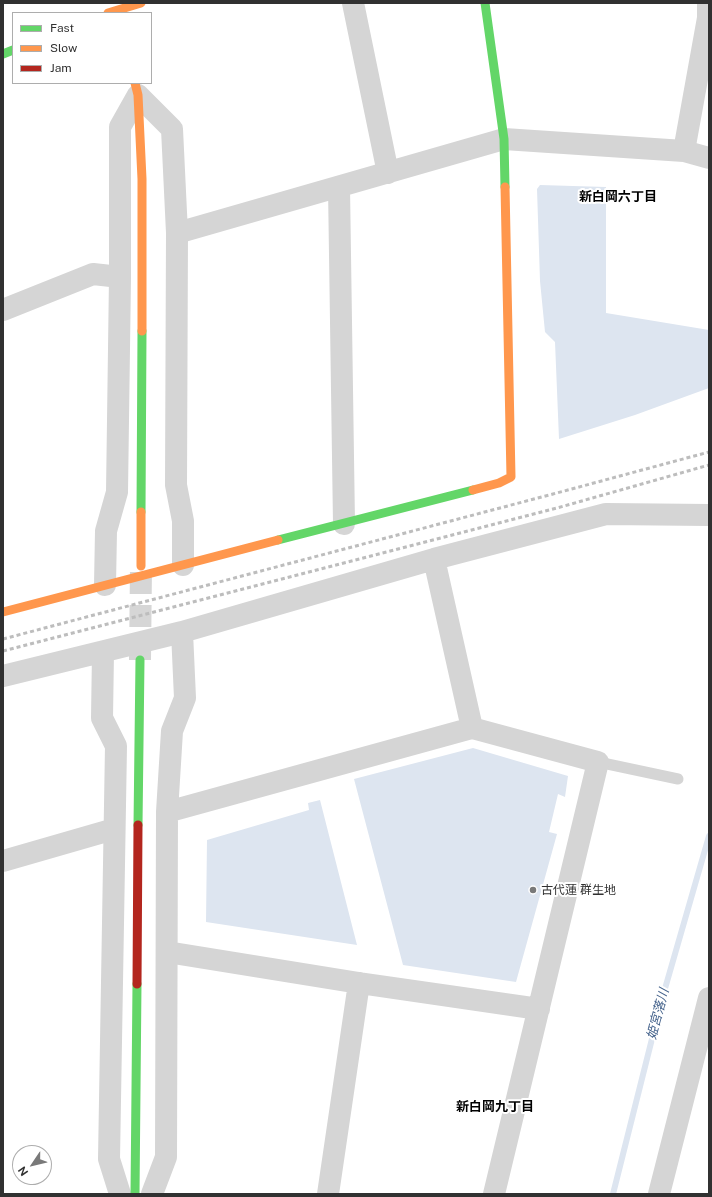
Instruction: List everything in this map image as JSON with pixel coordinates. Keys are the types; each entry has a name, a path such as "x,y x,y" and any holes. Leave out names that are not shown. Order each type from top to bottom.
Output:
{"street":[{"path":"119,8 141,3"},
{"path":"353,3 388,173"},
{"path":"3,612 499,483 512,477 504,139 485,3"},
{"path":"684,152 708,18 708,3"},
{"path":"137,89 172,130 177,233 176,485 183,521 183,565"},
{"path":"105,585 106,531 117,492 120,277 120,127 137,89"},
{"path":"137,89 142,179 141,566"},
{"path":"177,233 504,139 684,152 709,158"},
{"path":"339,187 344,524"},
{"path":"3,310 93,274 120,277"},
{"path":"3,676 182,632 434,558 606,514 709,515"},
{"path":"434,558 472,728"},
{"path":"152,1194 166,1157 167,812 172,731 185,698 182,632"},
{"path":"104,652 102,718 116,746 109,1159 120,1194"},
{"path":"135,1194 140,660"},
{"path":"167,812 472,728 598,762 494,1194"},
{"path":"3,861 114,829"},
{"path":"167,952 359,983 539,1009"},
{"path":"328,1194 359,983"},
{"path":"659,1194 701,1066 709,998"}],"lane":[{"path":"598,762 678,779"}],"shaded area":[{"path":"540,185 606,187 606,313 709,330 709,388 635,415 559,439 555,342 545,332 540,281 537,189"},
{"path":"473,748 568,776 565,797 558,794 549,832 557,834 516,982 403,965 354,779"},
{"path":"320,800 357,945 206,922 207,840 309,810 308,803"}],"waterway":[{"name":"姫宮落川","path":"613,1194 662,999 709,836"}],"tunnel":[{"path":"140,660 141,566"}],"railway":[{"path":"3,639 709,452"},
{"path":"3,651 557,508 709,465"}],"traffic: fast":[{"path":"485,3 504,139 505,187"},
{"path":"3,54 12,50"},
{"path":"141,512 142,331"},
{"path":"278,540 473,490"},
{"path":"138,825 140,660"},
{"path":"135,1194 137,984"}],"traffic: slow":[{"path":"111,12 141,3"},
{"path":"135,84 138,95 142,179 142,331"},
{"path":"473,490 499,483 511,477 505,187"},
{"path":"141,512 141,566"},
{"path":"3,612 278,540"}],"traffic: jam":[{"path":"137,984 138,825"}],"place":[{"name":"古代蓮 群生地","path":"533,890"}],"district":[{"name":"新白岡六丁目","path":"618,197"},
{"name":"新白岡九丁目","path":"495,1107"}]}
